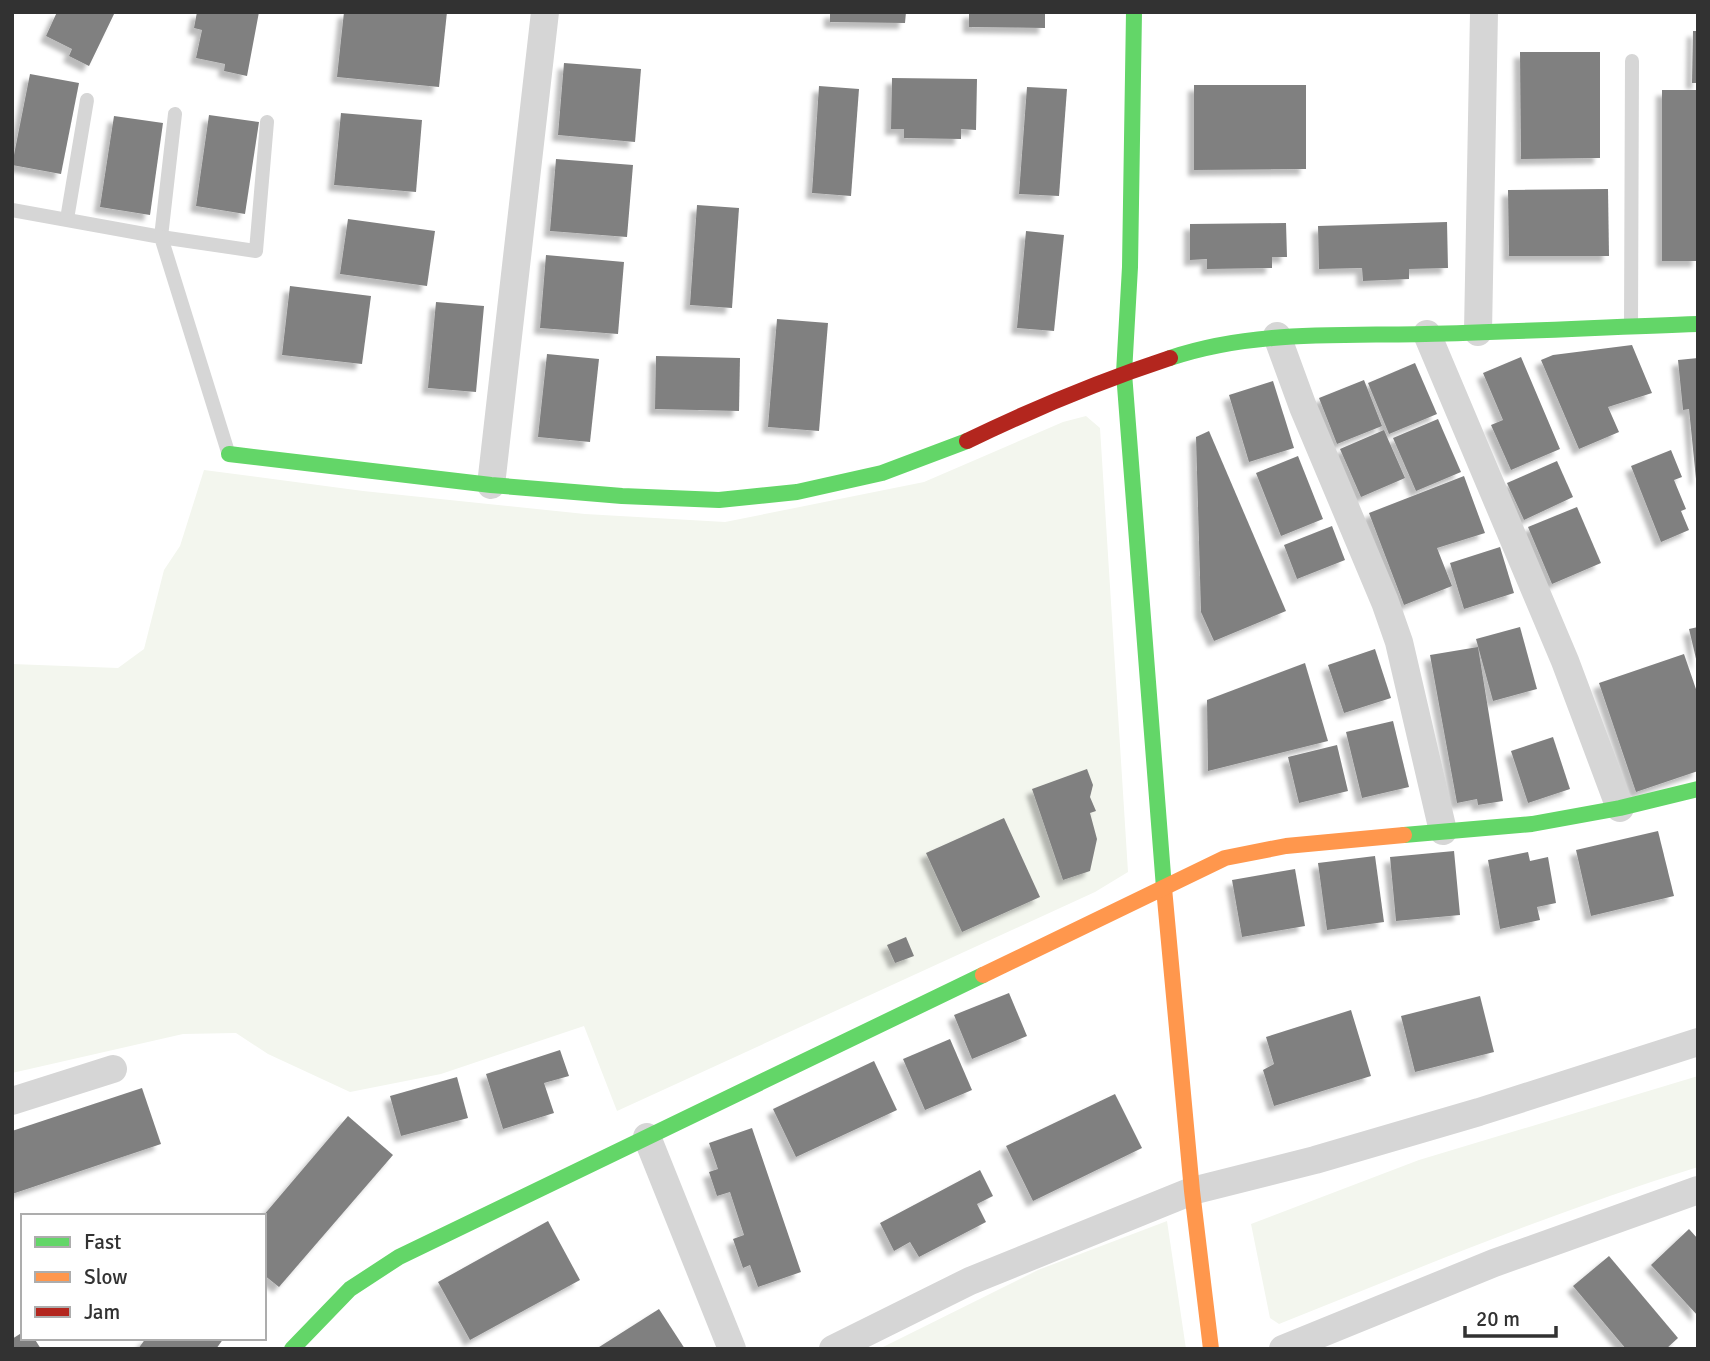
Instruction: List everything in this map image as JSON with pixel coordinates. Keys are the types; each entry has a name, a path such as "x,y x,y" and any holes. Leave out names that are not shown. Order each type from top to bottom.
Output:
{"street":[{"path":"491,485 545,12"},
{"path":"1134,12 1130,267 1124,373 1164,888 1192,1191 1211,1349"},
{"path":"1478,332 1484,12"},
{"path":"229,454 491,485 622,496 719,500 797,492 881,473 950,449 1028,411 1124,373 1199,348 1276,336 1427,334 1698,324"},
{"path":"1427,334 1565,660 1620,808"},
{"path":"1276,336 1399,642 1443,831"},
{"path":"292,1349 351,1289 399,1257 1225,858 1286,846 1532,824 1620,808 1698,789"},
{"path":"833,1349 970,1281 1192,1191 1315,1160 1479,1112 1698,1042"},
{"path":"12,1101 113,1069"},
{"path":"647,1137 732,1349"},
{"path":"1283,1349 1494,1263 1698,1190"}],"lane":[{"path":"1631,326 1632,61"},
{"path":"66,219 88,100"},
{"path":"175,114 161,237 229,454"},
{"path":"12,210 256,251 267,122"}],"shaded area":[{"path":"1086,416 1100,428 1128,872 1095,892 617,1111 584,1026 441,1074 350,1092 268,1054 236,1033 183,1034 12,1073 12,664 118,668 144,649 164,570 180,546 204,470 363,491 585,514 725,522 924,482 1063,422"},
{"path":"1698,1076 1698,1167 1539,1222 1279,1324 1270,1318 1251,1224 1419,1160"},
{"path":"1167,1221 1186,1349 879,1349 1038,1270"}],"building":[{"path":"57,12 115,12 89,66 69,56 72,49 46,36"},
{"path":"197,12 259,12 247,76 224,71 225,64 196,58 202,30 194,28"},
{"path":"344,12 447,12 439,87 337,77"},
{"path":"830,12 906,12 905,23 830,22"},
{"path":"969,12 1045,12 1045,28 969,27"},
{"path":"1693,31 1698,31 1698,83 1692,83"},
{"path":"1520,52 1600,52 1600,158 1521,159"},
{"path":"564,63 641,69 635,142 558,135"},
{"path":"30,74 79,83 61,174 12,165"},
{"path":"892,78 977,79 976,130 961,129 961,139 904,138 904,129 891,129"},
{"path":"1194,85 1306,85 1306,169 1194,170"},
{"path":"819,86 859,89 851,196 812,193"},
{"path":"1027,87 1067,89 1059,196 1019,194"},
{"path":"1662,90 1698,90 1698,261 1662,261"},
{"path":"341,113 422,120 416,192 334,185"},
{"path":"209,115 259,122 245,214 196,206"},
{"path":"114,116 163,123 150,215 100,207"},
{"path":"556,159 633,165 627,237 550,231"},
{"path":"1608,189 1609,256 1509,256 1508,190"},
{"path":"697,205 739,208 732,308 690,305"},
{"path":"348,219 435,231 427,286 340,274"},
{"path":"1447,222 1448,268 1409,269 1409,279 1363,281 1362,268 1319,269 1318,226"},
{"path":"1286,223 1287,257 1272,257 1272,268 1207,269 1207,259 1190,260 1190,224"},
{"path":"1026,231 1064,235 1054,331 1017,328"},
{"path":"546,255 624,262 618,334 540,328"},
{"path":"290,286 371,296 362,364 282,355"},
{"path":"436,302 484,306 476,392 428,388"},
{"path":"777,319 828,323 819,431 768,427"},
{"path":"1632,345 1652,393 1608,407 1619,432 1579,449 1541,360 1553,355"},
{"path":"547,354 599,359 590,442 538,437"},
{"path":"656,356 740,358 739,411 655,409"},
{"path":"1521,357 1560,449 1511,470 1491,425 1503,420 1483,373"},
{"path":"1698,358 1696,479 1689,409 1683,410 1678,360"},
{"path":"1415,363 1437,414 1389,434 1368,383"},
{"path":"1364,380 1382,426 1337,444 1319,398"},
{"path":"1273,381 1294,448 1249,462 1229,395"},
{"path":"1438,419 1461,472 1416,491 1393,438"},
{"path":"1384,430 1405,478 1361,497 1340,449"},
{"path":"1209,431 1286,611 1214,641 1201,612 1196,437"},
{"path":"1671,450 1682,477 1674,480 1686,509 1681,511 1689,530 1661,542 1631,466"},
{"path":"1298,456 1323,519 1281,536 1256,473"},
{"path":"1557,461 1573,497 1524,520 1507,483"},
{"path":"1464,476 1485,533 1437,548 1452,586 1404,605 1369,513"},
{"path":"1577,507 1601,563 1552,584 1528,527"},
{"path":"1332,526 1345,560 1297,579 1284,545"},
{"path":"1500,547 1514,593 1464,609 1450,563"},
{"path":"1520,627 1537,689 1493,701 1476,639"},
{"path":"1698,627 1698,663 1697,663 1689,629"},
{"path":"1478,647 1503,801 1478,805 1477,799 1457,803 1430,655"},
{"path":"1375,649 1391,698 1344,713 1328,665"},
{"path":"1684,654 1698,695 1698,771 1636,792 1599,683"},
{"path":"1305,663 1328,741 1208,771 1207,700"},
{"path":"1393,721 1409,787 1362,798 1346,732"},
{"path":"1553,737 1570,789 1528,803 1511,751"},
{"path":"1337,745 1348,791 1299,803 1288,757"},
{"path":"1087,769 1093,785 1090,797 1096,811 1090,813 1097,839 1090,871 1063,880 1032,789"},
{"path":"1004,818 1040,897 962,932 926,853"},
{"path":"1658,831 1674,896 1591,916 1576,850"},
{"path":"1454,851 1460,915 1396,921 1390,857"},
{"path":"1528,852 1530,861 1548,857 1556,903 1537,907 1540,920 1500,929 1488,860"},
{"path":"1375,856 1384,922 1327,930 1318,863"},
{"path":"1295,869 1305,926 1242,937 1232,880"},
{"path":"906,937 914,956 895,963 887,945"},
{"path":"1009,993 1027,1036 972,1059 954,1015"},
{"path":"1480,996 1494,1052 1415,1072 1401,1016"},
{"path":"1351,1010 1371,1076 1274,1106 1263,1070 1274,1064 1266,1037"},
{"path":"950,1039 972,1090 925,1110 903,1059"},
{"path":"560,1050 569,1076 544,1083 554,1113 503,1129 486,1074"},
{"path":"874,1061 897,1110 796,1157 773,1109"},
{"path":"457,1077 468,1118 401,1136 390,1096"},
{"path":"142,1088 161,1144 12,1194 12,1131"},
{"path":"1115,1094 1142,1148 1033,1201 1006,1146"},
{"path":"348,1116 393,1155 279,1287 266,1277 265,1214"},
{"path":"752,1128 801,1272 758,1287 750,1265 743,1268 733,1239 744,1235 730,1192 717,1196 709,1172 718,1169 709,1143"},
{"path":"980,1170 993,1196 977,1204 986,1222 919,1257 910,1242 894,1251 880,1223"},
{"path":"548,1221 580,1280 470,1340 438,1282"},
{"path":"1689,1229 1698,1239 1698,1316 1651,1265"},
{"path":"1609,1256 1678,1338 1666,1349 1626,1349 1573,1286"},
{"path":"659,1309 685,1349 596,1349"},
{"path":"21,1333 21,1340 35,1340 41,1349 12,1349 12,1339"},
{"path":"145,1340 223,1340 216,1349 138,1349"}],"traffic: fast":[{"path":"1134,12 1130,267 1124,373 1164,888"},
{"path":"1170,358 1233,343 1297,336 1698,324"},
{"path":"229,454 491,485 622,496 719,500 797,492 882,473 967,441"},
{"path":"1404,835 1532,824 1620,808 1698,789"},
{"path":"292,1349 350,1289 399,1257 983,975"}],"traffic: slow":[{"path":"983,975 1225,858 1286,846 1404,835"},
{"path":"1164,888 1192,1191 1211,1349"}],"traffic: jam":[{"path":"967,441 1067,396 1170,358"}]}
